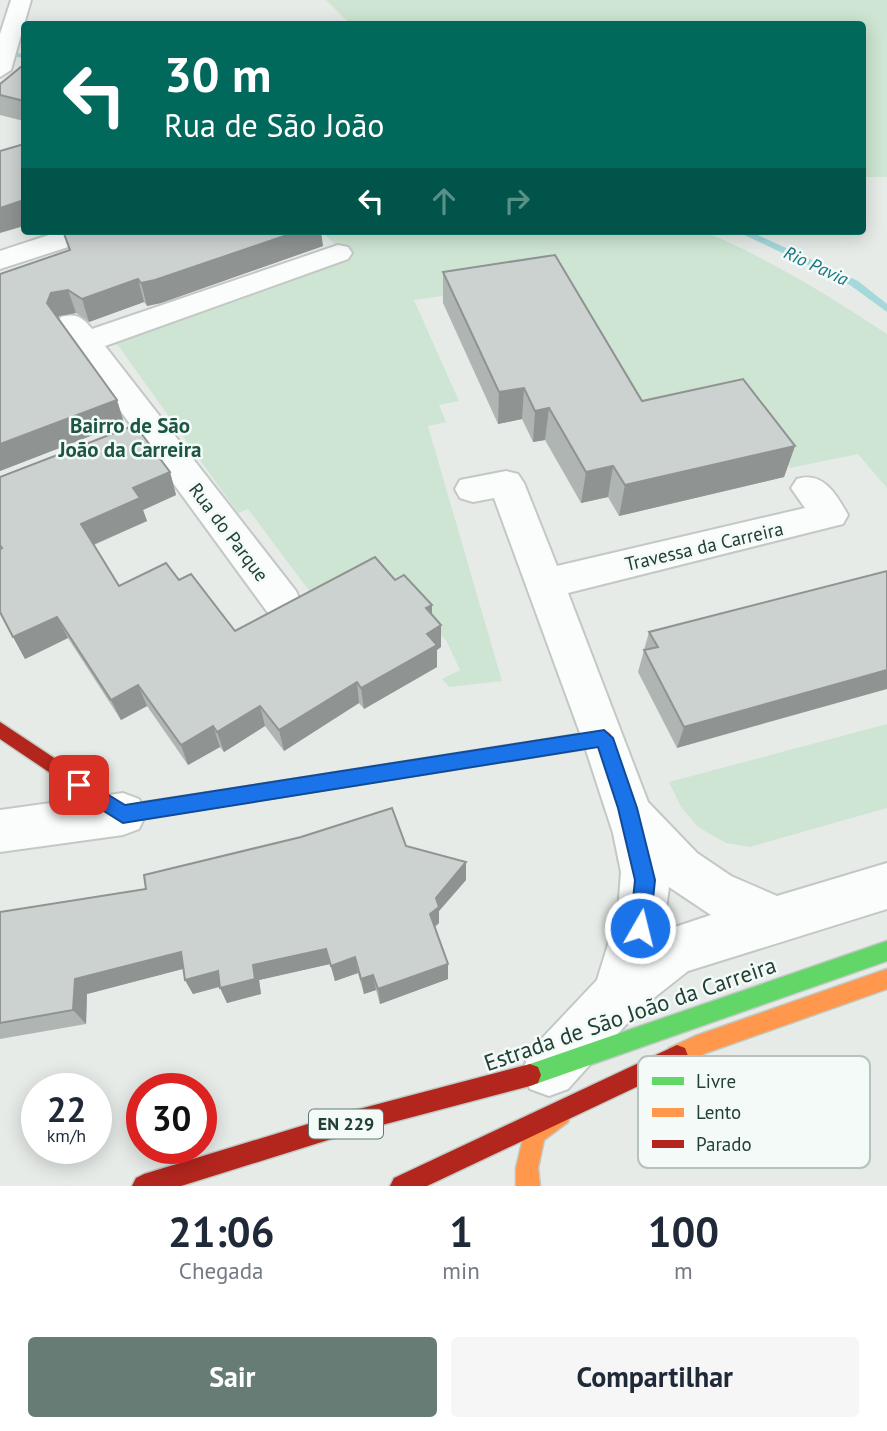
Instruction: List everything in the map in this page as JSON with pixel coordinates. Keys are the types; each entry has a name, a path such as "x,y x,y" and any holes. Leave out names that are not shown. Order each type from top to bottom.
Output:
{"main road":[{"path":"0,729 34,756 123,814 604,738"},
{"name":"Estrada de São João da Carreira","path":"402,1186 557,1090 887,951"},
{"name":"Estrada de São João da Carreira","path":"665,1056 887,979"},
{"name":"Estrada de São João da Carreira","path":"144,1186 344,1124 557,1090 638,1064"},
{"path":"528,1186 527,1168 534,1134 557,1090"}],"street":[{"path":"3,58 22,0"},
{"path":"0,84 0,92"},
{"path":"11,256 77,235"},
{"name":"Rua do Parque","path":"282,602 138,433 79,333 338,253"},
{"path":"11,256 39,277"},
{"path":"472,489 506,484 604,738 627,808 645,880 645,902 640,928 618,991 557,1090"},
{"name":"Travessa da Carreira","path":"545,584 830,515 809,488"},
{"path":"627,808 657,848 691,880 739,907 777,919"},
{"path":"0,831 123,814"},
{"path":"618,991 646,967 675,950 887,886"}],"green space":[{"path":"326,0 887,0 887,177 866,177 866,21 347,21"},
{"path":"325,235 712,235 797,278 887,334 887,488 858,454 790,468 739,399 631,423 548,281 414,300 459,401 439,405 446,422 428,426 502,681 449,687 442,679 460,670 446,640 432,627 322,608 248,509 238,513 112,337 345,254"},
{"path":"887,724 887,808 750,847 726,843 698,827 681,807 669,782"}],"building":[{"path":"21,67 21,100 0,95 0,84"},
{"path":"21,145 21,201 0,208 0,151"},
{"path":"64,235 287,235 155,280 141,283 138,279 82,299 68,290 51,293 47,303 117,400 0,444 0,274 70,250"},
{"path":"555,255 642,401 743,379 795,446 625,485 613,466 586,472 549,408 535,411 524,388 499,392 443,272"},
{"path":"135,425 170,472 133,488 140,498 81,524 119,586 166,563 179,580 191,574 235,631 375,557 395,580 404,575 432,605 426,608 441,625 427,634 437,645 361,688 357,682 279,730 260,706 217,732 213,726 181,745 138,685 111,700 57,617 13,637 0,612 0,477"},
{"path":"887,571 887,670 684,727 644,650 658,647 649,632"},
{"path":"392,808 406,846 466,862 436,898 439,907 430,914 448,964 378,989 373,975 361,979 355,957 331,966 326,949 253,965 255,979 220,988 218,971 185,980 181,952 75,979 73,1010 0,1023 0,912 146,889 144,875 301,837"}],"waterway":[{"name":"Rio Pavia","path":"0,52 21,56"},
{"name":"Rio Pavia","path":"750,235 854,283 887,309"}],"traffic: fast":[{"path":"530,1075 887,951"}],"traffic: slow":[{"path":"249,794 604,738"},
{"path":"677,1056 703,1044 887,979"},
{"path":"528,1186 527,1168 534,1134 560,1114"}],"traffic: jam":[{"path":"0,729 123,814 249,794"},
{"path":"402,1186 638,1074"},
{"path":"144,1186 344,1124 530,1075"}],"district":[{"name":"Bairro de São João da Carreira","path":"130,438"}],"route":[{"path":"79,785 123,814 604,738 627,808 645,880 645,902 640,928"}]}
